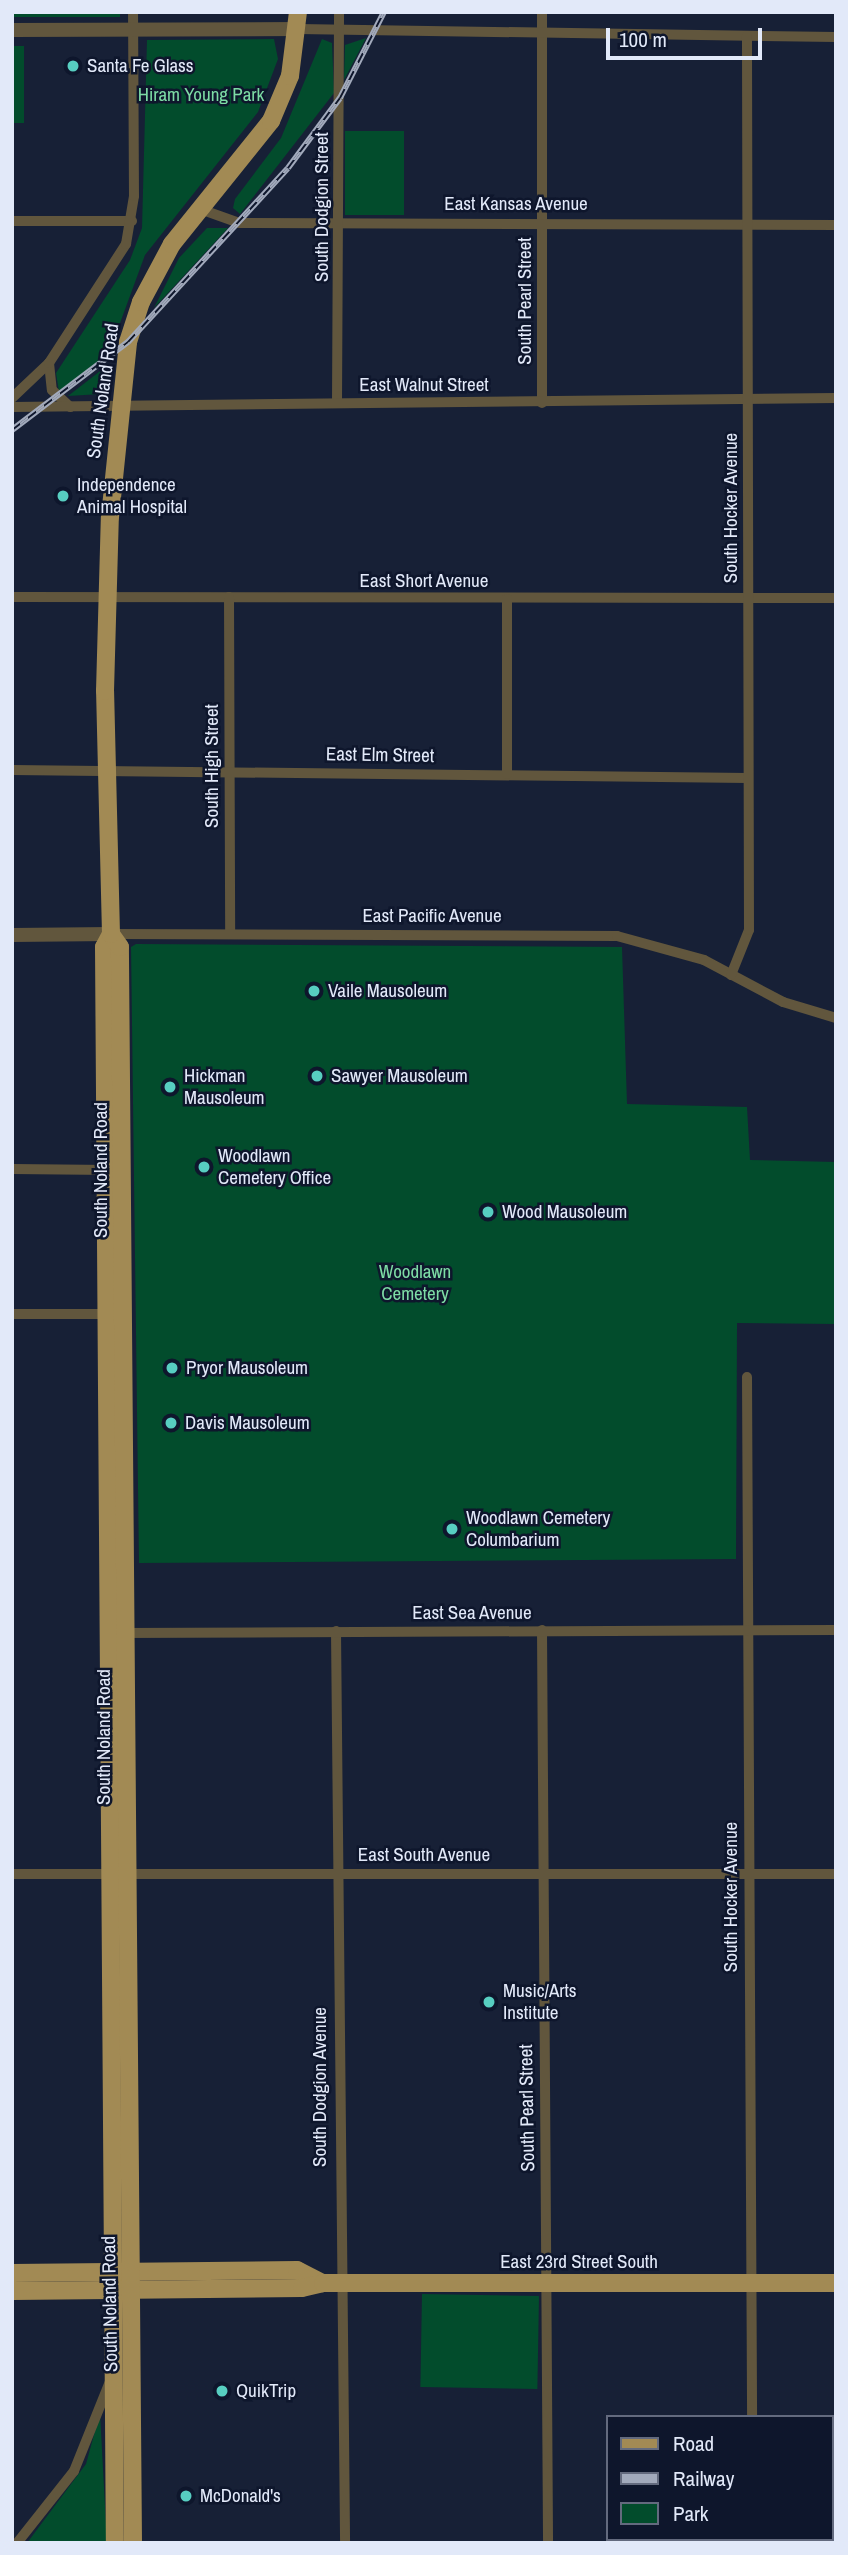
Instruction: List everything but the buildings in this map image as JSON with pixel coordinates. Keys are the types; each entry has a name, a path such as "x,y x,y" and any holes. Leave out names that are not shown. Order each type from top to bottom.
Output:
{"main road":[{"name":"South Noland Road","path":"115,2543 110,2281 118,1875 114,1170 120,947 111,934 106,598 120,408 141,302 160,262 271,121 298,21"},
{"name":"South Noland Road","path":"118,1875 131,2281 133,2543"},
{"name":"East 23rd Street South","path":"12,2273 110,2281 297,2270 323,2283 836,2283"},
{"name":"East 23rd Street South","path":"12,2291 110,2281"}],"street":[{"path":"12,398 49,363 118,264 132,221 133,12"},
{"name":"South Dodgion Street","path":"337,402 339,12"},
{"name":"South Pearl Street","path":"542,12 542,403"},
{"path":"12,30 133,30 298,21 339,30 542,30 836,37"},
{"name":"South Hocker Avenue","path":"731,975 749,930 747,36"},
{"name":"East Kansas Avenue","path":"200,209 239,223 542,221 836,225"},
{"path":"12,221 132,221"},
{"path":"49,363 52,390 70,407"},
{"name":"East Walnut Street","path":"12,407 120,408 337,402 542,403 836,398"},
{"name":"East Short Avenue","path":"12,597 836,598"},
{"name":"South High Street","path":"229,597 230,934"},
{"path":"507,599 507,774"},
{"name":"East Elm Street","path":"12,770 748,778"},
{"name":"East Pacific Avenue","path":"12,935 617,936 656,944 731,975 783,1002 836,1018"},
{"path":"12,1169 114,1170"},
{"path":"12,1314 115,1314"},
{"name":"South Hocker Avenue","path":"747,1377 746,1630 752,2415"},
{"name":"South Pearl Street","path":"542,1630 548,2543"},
{"name":"East Sea Avenue","path":"117,1633 836,1630"},
{"name":"South Dodgion Avenue","path":"336,1631 345,2543"},
{"name":"East South Avenue","path":"12,1874 836,1874"},
{"path":"17,2543 74,2472 111,2379"}],"green space":[{"path":"12,12 120,12 120,17 12,17"},
{"path":"366,38 344,80 345,45"},
{"name":"Hiram Young Park","path":"274,39 278,59 258,112 145,255 109,353 59,392 56,373 130,260 142,228 147,40"},
{"path":"322,39 332,43 334,93 240,214 233,208 235,199 281,138"},
{"path":"12,46 24,46 24,123 12,123"},
{"path":"345,131 404,131 404,215 345,215"},
{"path":"207,228 228,228 154,308 179,258"},
{"path":"108,365 101,394 68,396"},
{"name":"Woodlawn Cemetery","path":"136,944 622,947 627,1104 747,1107 750,1160 836,1162 836,1324 737,1323 736,1559 139,1563 131,947"},
{"path":"422,2294 539,2296 537,2389 420,2387"},
{"path":"100,2413 107,2543 27,2543 86,2464"}],"railway":[{"path":"12,430 128,342 288,168 340,98 384,12"}],"place":[{"name":"Santa Fe Glass","path":"73,66"},
{"name":"Independence Animal Hospital","path":"63,496"},
{"name":"Vaile Mausoleum","path":"314,991"},
{"name":"Sawyer Mausoleum","path":"317,1076"},
{"name":"Hickman Mausoleum","path":"170,1087"},
{"name":"Woodlawn Cemetery Office","path":"204,1167"},
{"name":"Wood Mausoleum","path":"488,1212"},
{"name":"Pryor Mausoleum","path":"172,1368"},
{"name":"Davis Mausoleum","path":"171,1423"},
{"name":"Woodlawn Cemetery Columbarium","path":"452,1529"},
{"name":"Music/Arts Institute","path":"489,2002"},
{"name":"QuikTrip","path":"222,2391"},
{"name":"McDonald's","path":"186,2496"}]}
